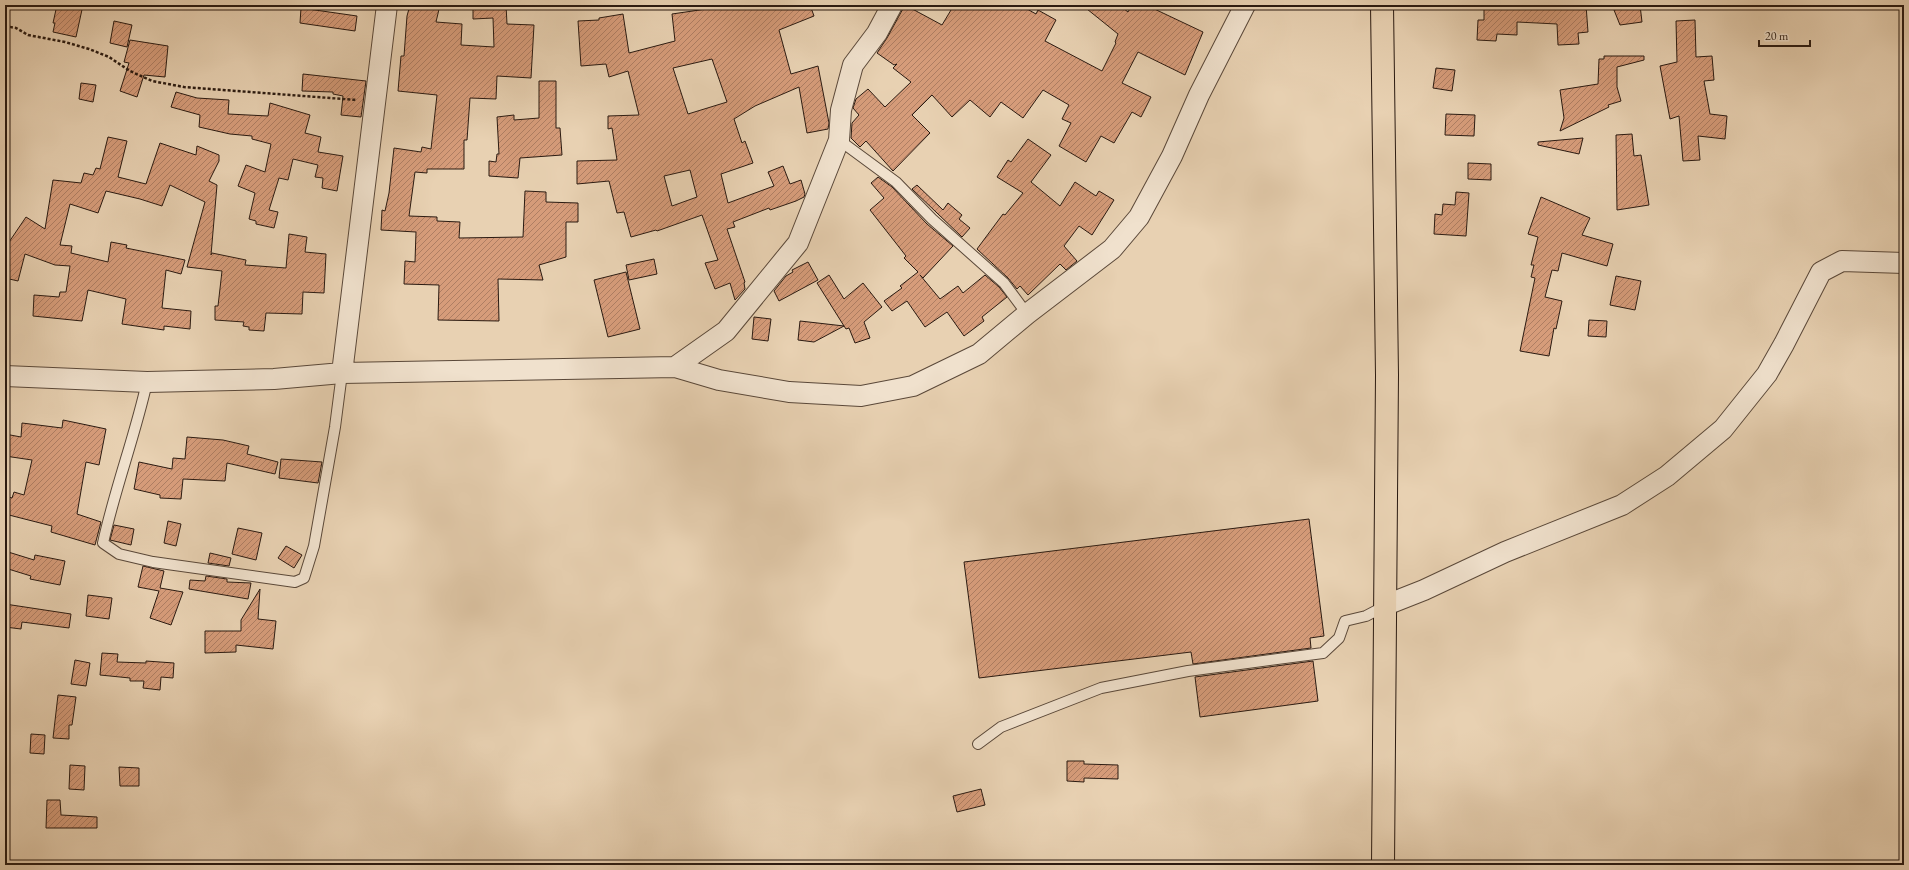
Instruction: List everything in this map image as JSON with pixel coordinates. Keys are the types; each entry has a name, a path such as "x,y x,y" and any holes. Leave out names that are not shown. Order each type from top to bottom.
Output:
{"main road":[{"path":"1382,5 1387,375 1383,865"}],"street":[{"path":"342,373 387,5"},
{"path":"675,367 726,331 798,243 840,140 841,110 853,65 877,34 892,5"},
{"path":"5,376 146,382 274,379 342,373 675,367 719,380 789,392 861,396 913,386 979,354 1027,314 1112,250 1138,217 1172,156 1199,94 1245,5"},
{"path":"1386,605 1424,590 1504,552 1622,505 1667,476 1723,429 1767,374 1822,272 1842,261 1904,263"}],"lane":[{"path":"840,140 896,182 932,219 1004,284 1027,314"},
{"path":"146,382 138,423 113,501 103,543 119,554 153,562 294,582 304,578 314,546 335,427 342,373"},
{"path":"978,744 1001,727 1101,688 1203,669 1322,653 1339,638 1345,621 1366,616 1386,605"}],"path":[{"path":"5,26 16,28 28,35 65,42 88,49 109,57 130,71 152,81 184,87 375,102"}],"building":[{"path":"57,5 83,5 76,37 53,32 55,23 53,23"},
{"path":"410,5 440,5 436,22 462,24 461,45 494,47 493,18 473,19 473,5 506,5 507,24 534,25 531,78 497,76 496,99 470,98 467,140 464,140 464,169 427,169 427,173 415,172 409,216 437,217 437,221 460,222 459,238 523,237 525,191 546,192 546,202 578,203 578,222 566,222 566,257 539,265 543,280 498,279 499,321 438,320 439,285 404,284 405,261 415,262 416,232 381,230 382,210 385,211 389,193 394,148 421,152 422,147 431,149 437,95 398,91 401,56 404,56 407,16"},
{"path":"719,5 739,5 739,9 755,5 810,5 814,16 779,30 791,74 818,66 829,123 828,129 807,133 799,87 755,106 734,119 742,143 745,141 753,163 721,174 728,203 774,186 768,172 783,166 790,184 801,180 805,194 804,197 796,201 770,210 769,208 733,222 735,227 727,229 745,282 745,289 735,300 730,283 715,289 705,263 718,260 702,215 657,231 631,237 624,212 617,213 609,181 577,184 577,161 617,160 612,128 608,129 608,116 639,115 628,71 609,77 606,64 581,66 578,21 599,20 599,18 623,14 629,53 675,41 672,14 720,7","holes":["712,59 727,102 688,114 673,68","690,170 697,197 672,206 664,176"]},
{"path":"905,5 942,25 954,5 1020,5 1036,14 1038,10 1056,20 1045,41 1102,71 1116,43 1118,34 1082,5 1119,5 1128,12 1132,5 1146,5 1203,32 1185,75 1138,52 1122,83 1151,97 1141,117 1132,112 1114,143 1101,136 1086,162 1059,146 1071,123 1062,119 1069,105 1043,90 1023,118 1001,102 990,117 970,100 952,117 932,95 912,115 930,133 893,171 866,141 860,147 851,138 852,123 859,115 853,108 856,99 868,89 885,107 911,82 893,68 897,64 894,65 877,53"},
{"path":"1484,5 1586,5 1588,32 1578,33 1579,44 1558,45 1557,24 1517,22 1517,35 1497,34 1496,41 1477,40 1478,20 1484,20"},
{"path":"1612,5 1640,5 1642,22 1620,25"},
{"path":"301,8 357,16 355,31 300,23"},
{"path":"1695,20 1696,57 1712,56 1714,80 1704,81 1710,114 1727,116 1725,139 1698,136 1700,160 1683,161 1679,116 1670,119 1660,66 1677,62 1676,21"},
{"path":"114,21 132,25 127,47 110,43"},
{"path":"130,40 168,46 165,77 144,75 137,97 120,91 129,63 124,62"},
{"path":"1604,56 1644,56 1644,60 1617,67 1617,87 1621,101 1608,105 1609,107 1560,131 1564,118 1560,90 1598,84 1599,59 1604,59"},
{"path":"1436,68 1455,70 1452,91 1433,88"},
{"path":"303,74 366,81 361,117 341,115 343,96 333,94 333,92 302,91"},
{"path":"539,81 556,81 556,128 560,128 562,155 520,158 518,178 489,176 489,161 496,162 497,154 499,154 497,117 514,115 514,120 539,118"},
{"path":"81,83 96,85 93,102 79,99"},
{"path":"176,92 197,98 229,100 228,114 268,116 270,103 310,115 305,133 321,137 318,152 343,156 337,191 322,188 323,178 315,177 318,165 293,159 288,180 279,178 269,210 278,212 274,228 256,224 256,221 249,219 255,193 238,186 246,165 265,172 271,144 252,139 252,136 230,134 199,127 200,115 171,107"},
{"path":"1446,114 1475,115 1474,136 1445,135"},
{"path":"1632,134 1634,156 1641,155 1649,205 1617,210 1616,135"},
{"path":"108,137 127,141 118,177 146,184 160,143 196,155 197,146 219,155 219,161 209,181 217,185 211,255 212,253 246,260 245,265 286,268 289,234 307,237 305,252 326,254 324,293 303,292 302,314 266,313 264,331 249,330 249,327 243,326 244,322 215,320 215,306 218,306 222,271 187,267 205,202 170,185 162,206 106,191 98,213 70,204 60,245 72,246 71,253 108,262 111,242 127,245 126,248 185,260 181,274 166,270 162,308 191,311 190,329 164,326 164,330 122,324 126,299 88,290 82,321 33,316 34,295 59,297 60,292 66,292 70,266 55,265 25,254 18,281 5,278 9,260 5,258 5,248 26,217 45,229 53,180 81,183 84,173 93,175 96,168 100,169"},
{"path":"1583,138 1579,154 1538,145 1538,142"},
{"path":"1028,139 1051,155 1031,182 1060,206 1075,182 1096,196 1099,191 1114,200 1092,235 1079,226 1064,246 1077,261 1066,270 1060,264 1028,295 1020,286 1017,289 1008,278 977,249 1003,214 1005,215 1023,193 997,177 1008,160 1011,162"},
{"path":"1468,163 1491,164 1491,180 1468,179"},
{"path":"878,177 892,187 927,224 953,246 923,278 920,275 940,299 958,286 963,293 985,275 999,287 1007,297 982,317 984,321 964,336 947,312 925,327 907,301 892,311 884,301 902,288 900,286 918,272 904,258 906,256 870,210 884,198 871,183"},
{"path":"917,185 943,210 948,203 962,215 959,219 970,228 962,237 912,189"},
{"path":"1456,192 1469,193 1466,236 1434,234 1435,214 1442,215 1443,204 1455,205"},
{"path":"1541,197 1590,218 1582,235 1613,244 1607,266 1562,253 1558,271 1552,270 1545,297 1562,301 1556,329 1554,328 1549,356 1520,351 1535,278 1531,277 1534,265 1531,265 1538,237 1528,234"},
{"path":"654,259 657,274 629,280 626,265"},
{"path":"808,262 818,280 779,301 774,291 786,276 793,272 792,270"},
{"path":"626,272 640,329 608,337 594,280"},
{"path":"829,275 844,299 863,283 882,307 864,322 870,338 855,343 849,328 846,329 817,283"},
{"path":"1616,276 1641,281 1635,310 1610,305"},
{"path":"754,317 771,319 768,341 752,339"},
{"path":"1589,320 1607,321 1606,337 1588,336"},
{"path":"800,321 844,326 814,342 798,340"},
{"path":"63,420 106,429 99,465 86,462 77,514 101,522 95,545 51,532 52,526 5,514 5,496 12,498 14,492 24,495 32,460 5,456 5,434 21,437 22,423 62,428"},
{"path":"187,437 223,440 249,446 247,454 278,462 275,474 227,463 225,481 183,479 181,499 160,498 160,495 134,489 139,462 172,469 173,458 185,459"},
{"path":"281,459 322,462 318,483 279,478"},
{"path":"1309,519 1324,636 1310,638 1311,648 1193,664 1191,652 979,678 964,562"},
{"path":"168,521 181,524 176,546 164,543"},
{"path":"114,525 134,529 131,545 110,540"},
{"path":"238,528 262,533 256,560 232,554"},
{"path":"286,546 302,555 294,568 278,558"},
{"path":"5,551 34,560 35,555 65,561 60,585 30,579 31,576 5,568"},
{"path":"210,553 231,558 229,566 208,563"},
{"path":"143,566 164,571 160,588 183,592 171,625 150,618 159,591 138,587"},
{"path":"206,576 227,579 227,582 251,583 248,599 189,589 190,580 205,581"},
{"path":"260,589 258,619 276,621 273,649 236,645 236,652 205,653 205,631 241,631 241,620"},
{"path":"88,595 112,598 109,619 86,616"},
{"path":"5,604 71,614 69,628 22,622 21,629 5,627"},
{"path":"102,653 118,654 117,662 146,663 146,661 174,663 173,678 161,677 160,690 143,688 144,681 130,681 130,678 100,675"},
{"path":"75,660 90,663 86,686 71,684"},
{"path":"1313,661 1318,701 1200,717 1195,677"},
{"path":"58,695 76,697 72,725 69,725 69,739 53,738"},
{"path":"31,734 45,735 44,754 30,753"},
{"path":"1067,761 1084,761 1084,764 1118,765 1118,779 1084,778 1084,782 1067,781"},
{"path":"70,765 85,766 84,790 69,789"},
{"path":"119,767 139,768 139,786 120,786"},
{"path":"981,789 985,805 957,812 953,796"},
{"path":"47,800 60,800 61,815 97,817 97,828 46,828"}]}
